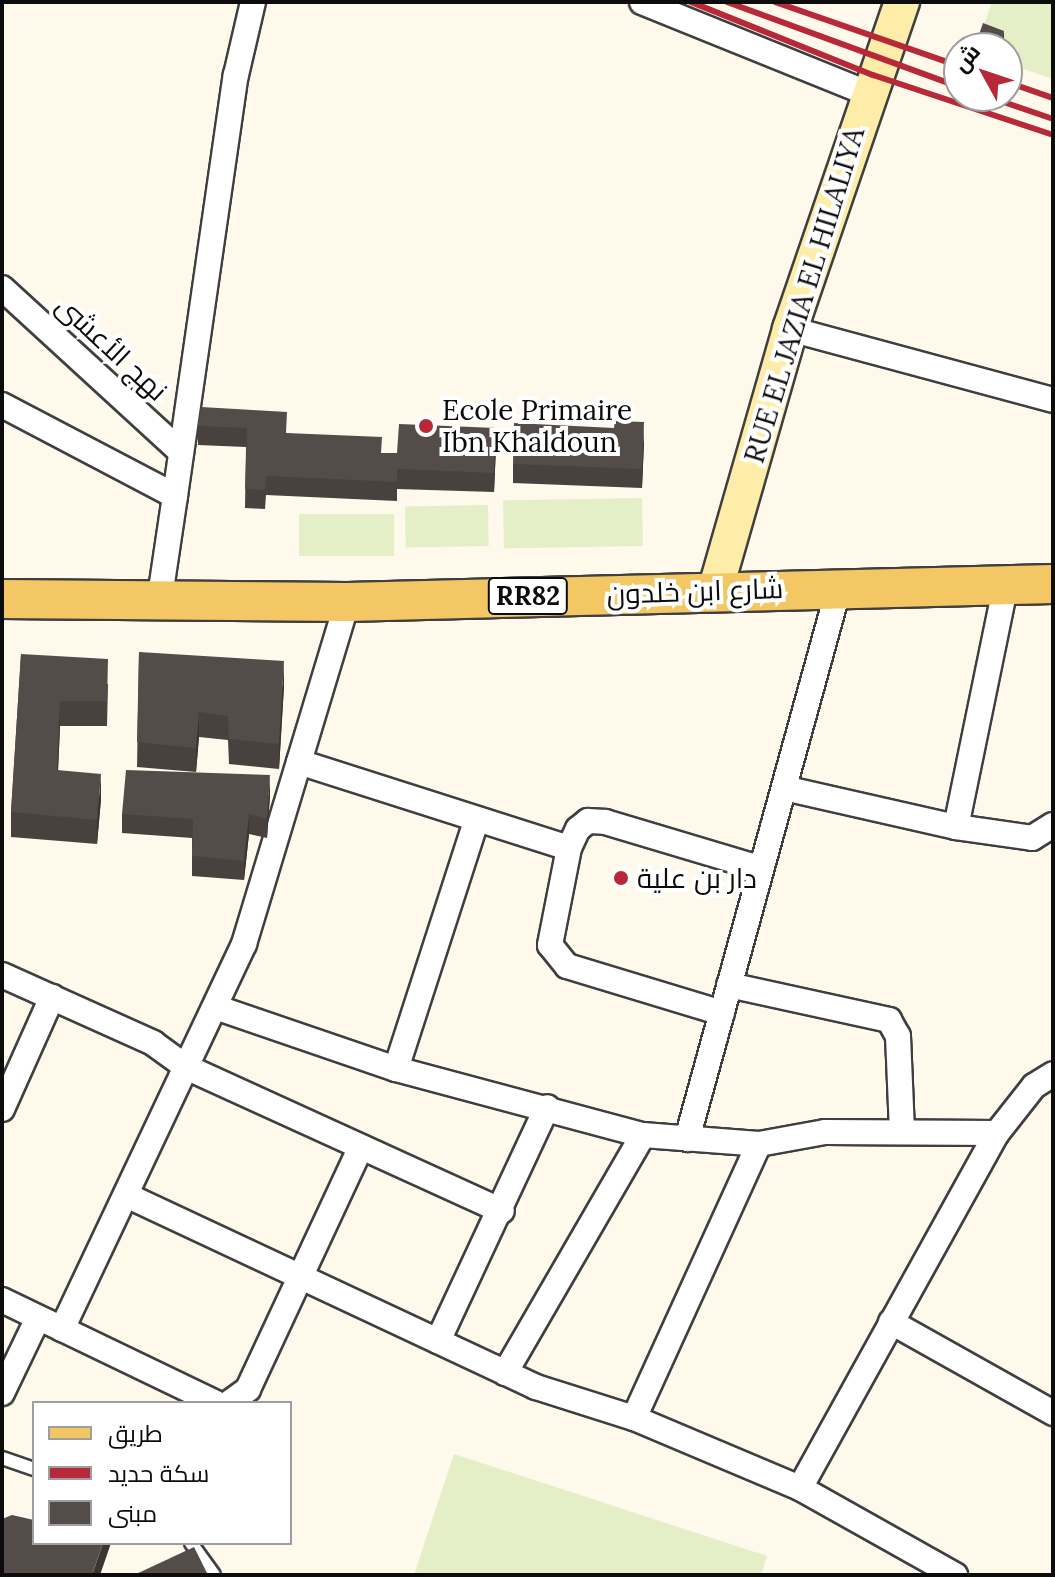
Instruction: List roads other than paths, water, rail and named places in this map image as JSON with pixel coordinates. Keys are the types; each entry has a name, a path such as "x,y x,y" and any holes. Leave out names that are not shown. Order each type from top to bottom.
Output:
{"main road":[{"name":"شارع ابن خلدون","path":"2,599 159,603 347,602 839,587 1053,584"}],"street":[{"path":"159,603 236,75 253,2"},
{"path":"642,2 867,93"},
{"name":"RUE EL JAZIA EL HILALIYA","path":"715,591 790,329 867,93 902,2"},
{"name":"نهج الأعشى","path":"2,288 181,452"},
{"path":"790,329 1053,400"},
{"path":"2,405 175,496"},
{"path":"956,827 1006,584"},
{"path":"687,1139 759,868 839,587"},
{"path":"62,1329 244,944 347,602"},
{"path":"299,762 476,821 569,848"},
{"path":"784,788 956,827 1032,838 1053,825"},
{"path":"396,1069 476,821"},
{"path":"722,1013 579,972 557,955 550,945 569,848 578,829 588,821 605,822 759,868"},
{"path":"2,975 153,1043 186,1067 502,1211"},
{"path":"729,985 889,1020 898,1036 902,1132"},
{"path":"2,1109 52,997"},
{"path":"215,1007 396,1069 643,1135 759,1144 825,1132 997,1133"},
{"path":"800,1488 997,1133 1034,1086 1053,1074"},
{"path":"438,1341 502,1211 547,1107"},
{"path":"505,1373 643,1135"},
{"path":"634,1418 759,1144"},
{"path":"232,1401 248,1389 361,1147"},
{"path":"126,1195 505,1373 634,1418 800,1488 955,1575"},
{"path":"2,1300 212,1401"},
{"path":"2,1393 38,1318"},
{"path":"891,1322 1053,1413"}],"lane":[{"path":"2,1458 32,1468"},
{"path":"192,1545 214,1575"}],"railway":[{"path":"691,2 873,75 1053,135"},
{"path":"727,2 943,81"},
{"path":"775,2 943,60"},
{"path":"1023,88 1053,98"},
{"path":"1023,109 1053,119"}],"place":[{"name":"Ecole Primaire Ibn Khaldoun","path":"426,426"},
{"name":"دار بن علية","path":"621,878"}]}
